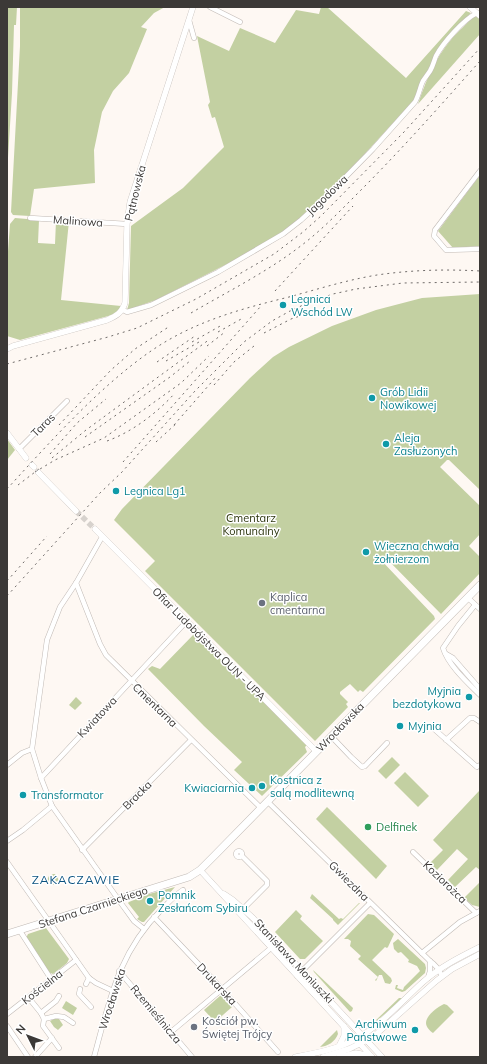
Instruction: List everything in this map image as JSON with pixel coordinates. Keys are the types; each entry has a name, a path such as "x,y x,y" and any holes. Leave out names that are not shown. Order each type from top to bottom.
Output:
{"main road":[{"name":"Wrocławska","path":"200,870 480,585"},
{"name":"Stefana Czarnieckiego","path":"7,934 118,900 152,887 189,877 200,870"}],"street":[{"name":"Pątnowska","path":"123,310 125,303 126,224 133,193 193,7"},
{"path":"210,7 240,22"},
{"path":"470,7 478,14"},
{"name":"Jagodowa","path":"123,310 127,312 151,305 218,272 283,234 301,220 356,166 415,102 422,82 431,69 440,51 470,16 478,14"},
{"path":"189,20 194,38"},
{"path":"480,171 435,230 434,236 446,250 480,249"},
{"name":"Malinowa","path":"30,218 126,224"},
{"path":"7,349 106,320 119,315 123,310"},
{"name":"Taras","path":"19,449 66,402"},
{"path":"7,433 26,458"},
{"path":"34,468 76,511"},
{"path":"94,529 102,537 76,583 60,607 47,640 32,749 52,806 118,900 134,921 144,929"},
{"name":"Ofiar Ludobójstwa OUN - UPA","path":"102,537 316,751"},
{"name":"Cmentarna","path":"76,583 103,651 131,681 261,808"},
{"path":"468,598 480,609"},
{"path":"475,605 443,648 454,666 480,696"},
{"name":"Kwiatowa","path":"41,778 186,622"},
{"path":"445,653 453,658 480,689"},
{"path":"446,740 470,718 474,718 480,722"},
{"path":"433,728 478,767 480,765"},
{"path":"331,736 361,767 364,767 387,743"},
{"name":"Bracka","path":"82,850 191,740"},
{"path":"7,765 22,753 32,749"},
{"name":"Gwiezdna","path":"267,801 438,970"},
{"path":"7,841 52,806"},
{"name":"Koziorożca","path":"413,852 478,912"},
{"path":"239,913 267,885 267,881 242,856"},
{"path":"7,862 89,978 113,991"},
{"name":"Stanisława Moniuszki","path":"200,870 372,1057"},
{"name":"Wrocławska","path":"94,1057 119,971 144,929 154,917 182,890"},
{"name":"Stanisława Moniuszki","path":"220,892 243,908 277,942 382,1057"},
{"path":"297,976 370,902"},
{"path":"422,953 460,922 478,912"},
{"name":"Drukarska","path":"154,917 222,989 278,1052"},
{"path":"20,931 51,979"},
{"path":"171,1032 277,942"},
{"path":"295,1057 339,1046 356,1039 373,1028 438,970 480,946"},
{"path":"323,1057 349,1049 367,1041 442,976 480,954"},
{"name":"Kościelna","path":"7,1014 76,960"},
{"path":"428,978 430,961"},
{"path":"438,970 442,976"},
{"name":"Rzemieślnicza","path":"119,971 192,1057"},
{"path":"86,984 89,978"},
{"path":"80,989 79,994 91,1007"},
{"path":"41,1013 56,1001 59,996"},
{"path":"28,997 41,1013 44,1019 43,1026 59,1048"},
{"path":"44,1019 56,1016 64,1017 73,1022"},
{"path":"7,1026 28,1057"},
{"path":"339,1046 344,1036 344,1026"},
{"path":"35,1057 52,1038"},
{"path":"339,1057 356,1053 372,1057"}],"green space":[{"path":"7,7 17,7 16,25 14,25 7,174"},
{"path":"20,7 165,7 154,13 141,27 147,29 129,73 113,91 102,112 94,150 95,183 34,189 30,216 13,215 11,212 20,46"},
{"path":"321,7 327,7 406,78 466,11 471,13 457,27 434,58 414,100 351,169 298,220 282,233 237,259 156,300 127,310 129,303 131,226 183,188 224,147 215,117 212,118 208,105 210,102 197,36 229,51 240,28 275,43 296,10 319,14"},
{"path":"476,16 480,19 480,34 418,104 434,64 453,38 469,21"},
{"path":"480,175 480,246 453,248 438,231"},
{"path":"15,218 39,220 38,243 55,244 56,221 69,221 61,300 121,306 116,313 20,340 7,336 7,265 10,224"},
{"name":"Cmentarz Komunalny","path":"480,294 480,490 449,460 447,460 440,467 480,506 480,534 469,546 480,557 480,573 441,614 385,557 381,557 380,559 434,616 435,619 363,692 360,690 358,692 350,684 340,692 340,694 348,702 346,704 348,707 315,741 145,571 155,561 114,520 122,509 250,378 273,357 289,347 332,326 376,310 422,298"},
{"path":"7,439 15,450 7,460"},
{"path":"195,633 307,745 305,747 307,752 262,796 234,770 242,762 148,669 152,666 160,669"},
{"path":"76,697 82,703 75,710 69,705"},
{"path":"392,757 400,765 386,779 378,771"},
{"path":"405,772 429,796 418,807 394,783"},
{"path":"479,791 480,870 476,867 455,887 448,880 468,859 457,849 437,870 430,863 443,850 433,840"},
{"path":"327,807 387,866 376,879 316,819"},
{"path":"55,874 59,880 53,885 50,885 47,880 49,876"},
{"path":"480,882 480,907 472,905 464,898"},
{"path":"175,887 144,922 137,919 139,917 128,903 129,902 149,894"},
{"path":"312,894 339,919 343,919 360,903 338,925 310,898"},
{"path":"296,910 302,916 300,919 323,941 305,959 300,959 275,932"},
{"path":"368,914 374,915 394,934 388,947 385,947 372,960 391,978 392,981 390,984 385,983 382,975 379,975 378,977 358,959 361,956 350,946 351,941 344,939"},
{"path":"46,928 69,959 67,963 53,974 48,972 26,938 28,934"},
{"path":"398,939 425,964 426,968 425,973 402,992 395,989 396,985 398,985 397,988 403,990 404,987 420,971 417,966 408,962 409,960 401,952 398,953 394,949 393,943"},
{"path":"313,970 353,1008 352,1011 350,1012"},
{"path":"221,995 232,1007 215,1022 204,1010"},
{"path":"399,998 403,998 373,1024 373,1023"},
{"path":"66,1001 77,1008 73,1015 62,1008"},
{"path":"444,1004 454,1012 433,1033 429,1030 426,1023 428,1017"},
{"path":"59,1019 63,1025 58,1030 50,1021"},
{"path":"337,1030 337,1037 333,1041 326,1046 320,1047"}],"tunnel":[{"path":"76,511 95,529"}],"railway":[{"path":"7,364 137,328 196,299 274,254 321,216 404,132 480,48"},
{"path":"191,313 272,266 315,235 391,159 480,61"},
{"path":"275,291 353,206"},
{"path":"7,489 76,416 113,381 151,351 200,324 253,306 366,277 415,271 480,271"},
{"path":"7,596 195,391 244,342 272,321 310,302 333,294 356,289 403,283 480,282"},
{"path":"123,462 261,306"},
{"path":"264,333 291,319 309,313"},
{"path":"218,332 243,318"},
{"path":"192,342 222,325"},
{"path":"59,425 111,370 135,349 170,326"},
{"path":"207,346 225,332"},
{"path":"157,362 195,336"},
{"path":"52,458 86,430 210,339"},
{"path":"166,361 199,342"},
{"path":"214,385 234,362 254,346"},
{"path":"35,472 55,460 104,438 181,383 209,356"},
{"path":"85,437 170,377 190,361"},
{"path":"174,425 216,377"},
{"path":"107,441 126,433 144,421 175,393"},
{"path":"50,454 77,423 106,399"},
{"path":"156,442 178,422"},
{"path":"18,485 39,469"},
{"path":"7,581 47,536"}],"place":[{"name":"Legnica Wschód LW","path":"283,305"},
{"name":"Grób Lidii Nowikowej","path":"372,398"},
{"name":"Aleja Zasłużonych","path":"386,444"},
{"name":"Legnica Lg1","path":"116,491"},
{"name":"Wieczna chwała żołnierzom","path":"366,552"},
{"name":"Kaplica cmentarna","path":"262,603"},
{"name":"Myjnia bezdotykowa","path":"469,697"},
{"name":"Myjnia","path":"400,726"},
{"name":"Kostnica z salą modlitewną","path":"262,786"},
{"name":"Kwiaciarnia","path":"252,788"},
{"name":"Transformator","path":"23,795"},
{"name":"Delfinek","path":"368,827"},
{"name":"Pomnik Zesłańcom Sybiru","path":"150,901"},
{"name":"Kościół pw. Świętej Trójcy","path":"194,1027"},
{"name":"Archiwum Państwowe","path":"415,1030"}],"district":[{"name":"ZAKACZAWIE","path":"76,879"}]}
